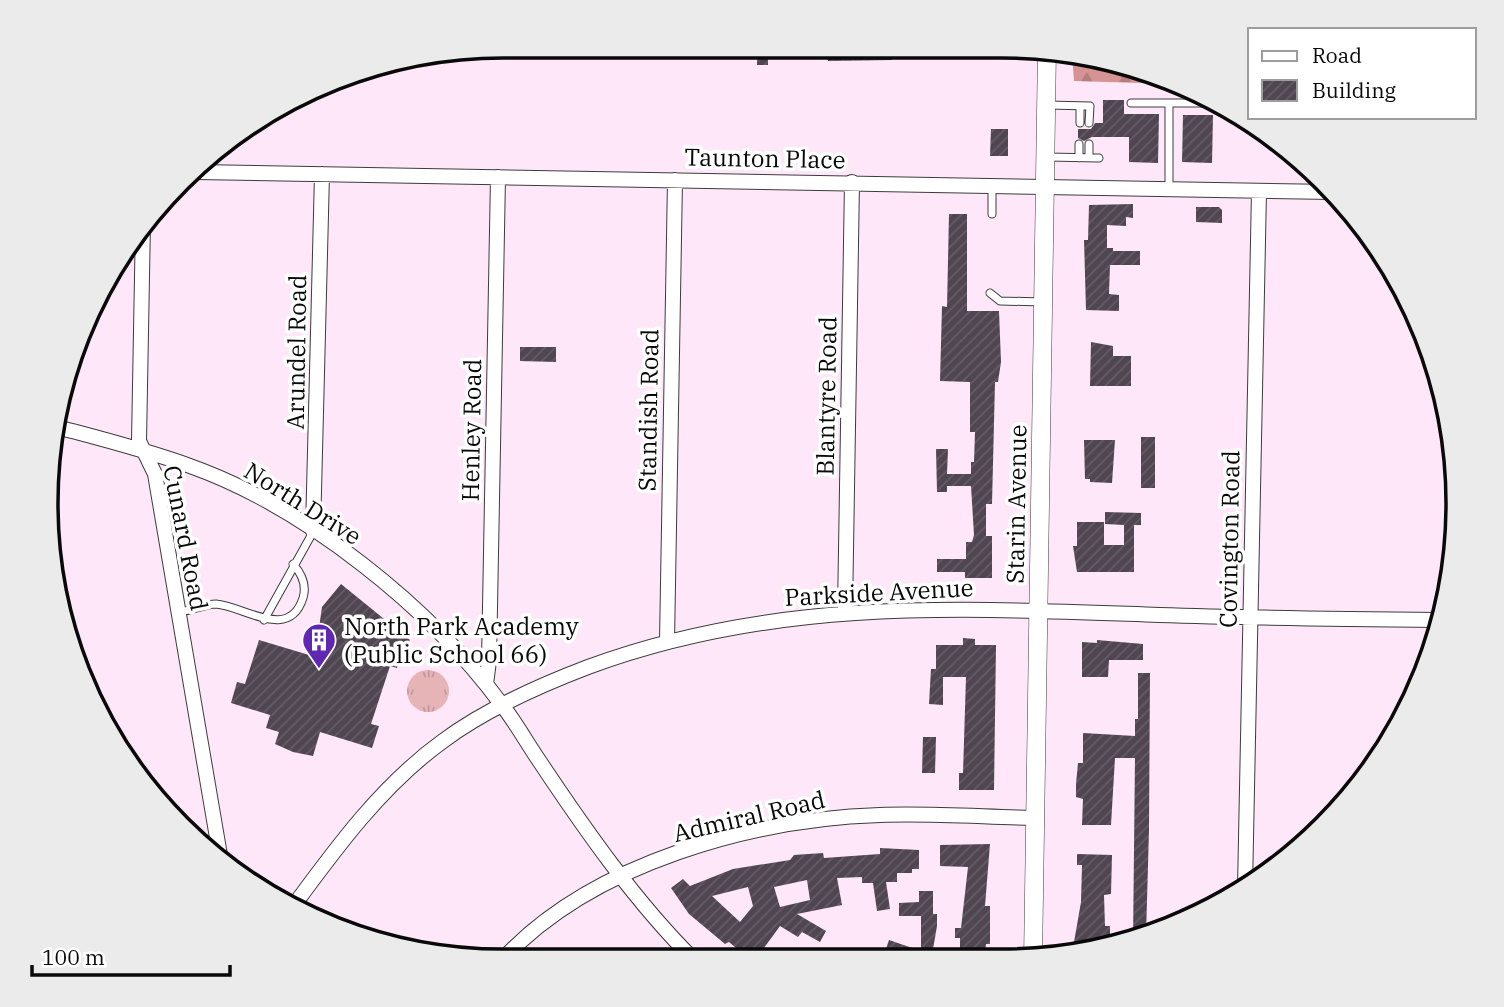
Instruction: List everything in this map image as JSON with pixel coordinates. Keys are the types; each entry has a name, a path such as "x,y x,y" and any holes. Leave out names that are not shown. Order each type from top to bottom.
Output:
{"street":[{"name":"Starin Avenue","path":"1032,948 1047,61"},
{"name":"Taunton Place","path":"205,172 1319,192"},
{"name":"Arundel Road","path":"313,531 322,174"},
{"name":"Henley Road","path":"486,684 489,661 498,177"},
{"name":"Standish Road","path":"667,642 676,180"},
{"name":"Blantyre Road","path":"845,611 852,182"},
{"name":"Covington Road","path":"1245,876 1259,191"},
{"name":"Cunard Road","path":"143,242 139,430 143,451 155,474 218,846"},
{"name":"North Drive","path":"64,429 191,466 232,485 313,531 407,603 503,705"},
{"name":"Parkside Avenue","path":"298,899 339,843 415,763 462,728 560,677 667,642 758,622 845,611 1038,611 1431,620"},
{"path":"503,705 621,875 664,931 683,949"},
{"name":"Admiral Road","path":"514,949 540,924 566,905 621,875 719,841 808,822 878,815 1034,818"}],"lane":[{"path":"1131,103 1196,103"},
{"path":"1169,103 1169,188"},
{"path":"1047,105 1090,106 1089,123"},
{"path":"1080,106 1080,123"},
{"path":"1079,144 1079,158"},
{"path":"1089,144 1089,158"},
{"path":"1046,157 1099,158"},
{"path":"992,184 992,214"},
{"path":"990,293 1000,301 1044,302"},
{"path":"264,620 313,531"},
{"path":"178,612 216,604 264,620 288,617 302,602 303,578 293,564"}],"green space":[{"path":"1073,64 1150,83 1074,81"},
{"path":"428,670 443,676 449,691 443,706 428,712 413,706 407,691 413,676"}],"building":[{"path":"719,58 784,58 768,59 768,65 757,65 757,59"},
{"path":"828,58 892,58 892,60 828,61"},
{"path":"1103,100 1124,100 1124,114 1159,114 1158,163 1129,162 1129,137 1092,137 1084,141 1078,138 1078,129 1091,129 1095,123 1103,123"},
{"path":"1183,115 1213,115 1212,163 1182,162"},
{"path":"991,129 1008,129 1008,156 990,156"},
{"path":"1133,204 1133,218 1126,217 1126,226 1107,225 1107,248 1113,248 1113,251 1140,251 1140,265 1110,265 1109,294 1119,295 1119,311 1086,310 1084,240 1088,240 1089,205"},
{"path":"1196,207 1219,207 1222,210 1222,223 1196,222"},
{"path":"949,214 967,214 967,311 999,311 1001,362 998,382 995,382 992,504 986,504 986,536 992,536 992,578 965,578 965,572 937,572 937,559 966,559 966,542 972,542 974,535 971,486 947,486 947,492 937,492 936,449 948,449 947,474 971,474 971,462 974,462 975,432 970,432 970,382 940,381 942,306 947,307"},
{"path":"1091,342 1113,346 1113,356 1131,356 1131,386 1090,386"},
{"path":"520,347 556,347 556,362 520,361"},
{"path":"1141,437 1155,437 1155,488 1141,488"},
{"path":"1084,440 1115,440 1112,483 1090,482 1090,479 1085,479"},
{"path":"1105,512 1141,513 1141,525 1134,525 1134,572 1077,572 1073,546 1077,546 1077,522 1104,522 1104,545 1124,545 1124,525 1105,524"},
{"name":"North Park Academy (Public School 66)","path":"341,584 410,640 404,647 397,668 390,666 371,724 379,726 372,748 320,732 313,756 293,752 275,744 279,732 266,728 270,715 231,703 237,682 245,684 259,640 309,655 315,634 318,635 322,607"},
{"path":"963,638 975,639 975,645 996,645 994,790 959,790 959,773 963,773 966,677 943,677 943,705 929,704 931,669 936,669 936,645 963,645"},
{"path":"1097,640 1143,644 1143,660 1109,660 1108,677 1082,677 1082,642 1097,643"},
{"path":"1138,673 1150,673 1146,925 1133,929 1135,758 1115,758 1111,825 1082,825 1083,799 1076,797 1076,784 1078,763 1083,763 1083,733 1135,736 1135,719 1138,719"},
{"path":"923,737 936,737 935,773 922,773"},
{"path":"990,844 985,906 990,906 990,944 986,944 986,949 960,949 960,938 955,938 955,928 961,928 968,867 940,866 940,845"},
{"path":"880,848 919,850 919,869 912,869 912,873 897,873 897,882 886,882 890,909 877,911 873,883 862,883 862,877 837,878 842,905 797,914 826,931 820,942 802,932 798,937 780,926 765,949 737,949 729,942 725,944 689,914 671,888 683,879 690,886 733,869 790,860 794,855 823,853 824,858 880,854","holes":["807,880 810,900 780,907 774,887","748,887 753,906 740,922 712,896"]},
{"path":"1077,854 1112,855 1111,894 1104,895 1105,926 1110,926 1110,935 1074,942 1081,902 1082,865 1077,865"},
{"path":"919,891 933,891 933,914 937,914 933,949 921,949 921,916 899,916 899,903 919,902"},
{"path":"889,940 915,949 886,949"}],"place":[{"name":"North Park Academy (Public School 66)","path":"319,670"}]}
